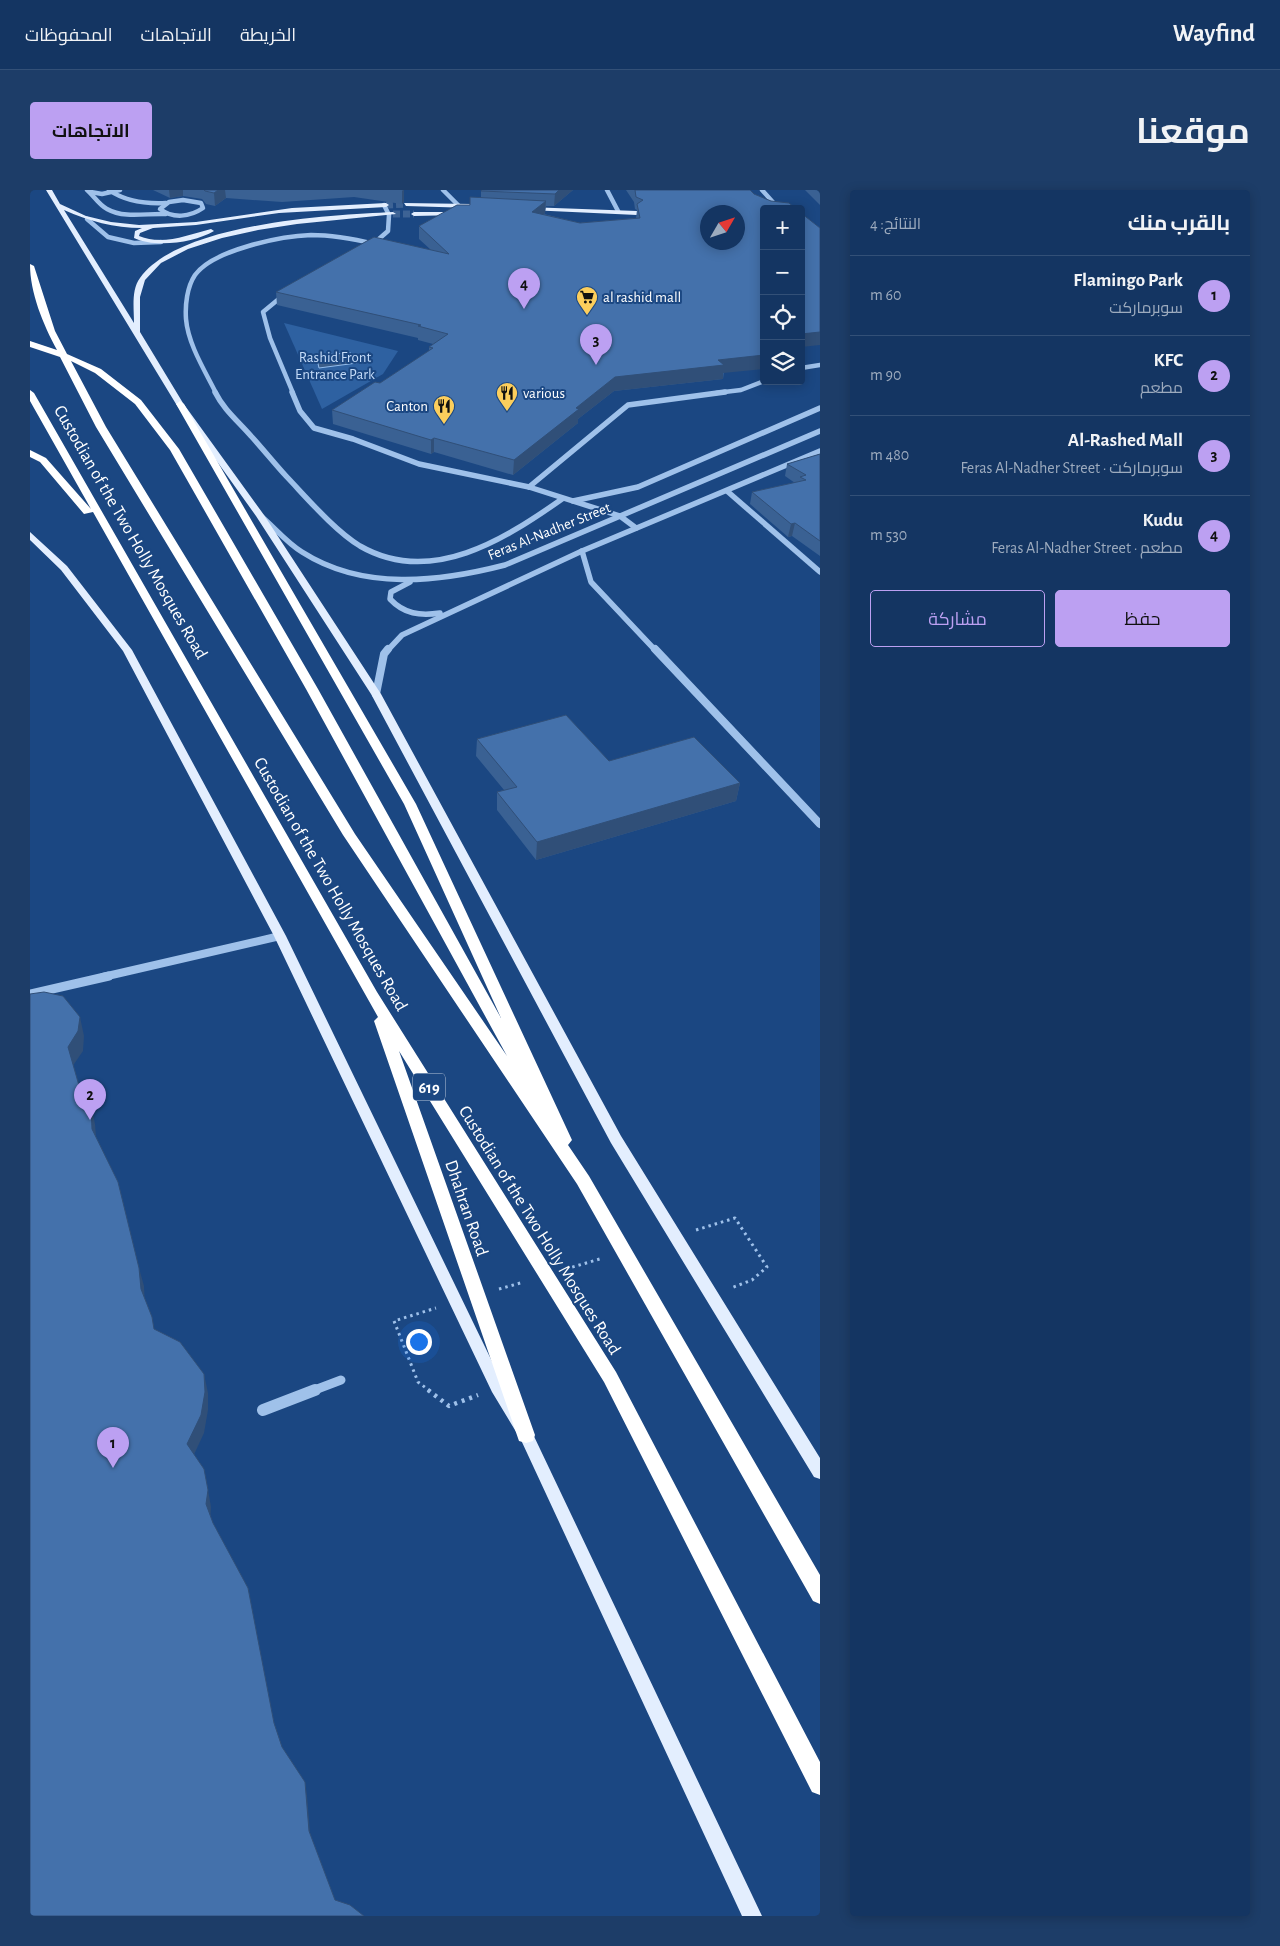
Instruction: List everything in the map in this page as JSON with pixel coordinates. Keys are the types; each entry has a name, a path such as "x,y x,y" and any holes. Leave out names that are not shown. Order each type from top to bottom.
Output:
{"highway":[{"name":"Custodian of the Two Holly Mosques Road","path":"30,266 51,331 100,427 349,835 582,1180 820,1594"},
{"path":"30,344 72,358 98,371 118,385 138,402 174,450 312,688 582,1180"},
{"name":"Custodian of the Two Holly Mosques Road","path":"30,393 371,994 610,1377 820,1784"},
{"path":"180,404 410,804 582,1180"},
{"path":"30,453 43,460 77,497 128,565"},
{"name":"Dhahran Road","path":"371,994 526,1435"}],"main road":[{"path":"49,190 180,404 260,516 376,694 616,1139 820,1472"},
{"path":"406,204 484,207"},
{"path":"57,205 88,219 112,223 160,226"},
{"path":"385,205 293,210 160,226 142,229 135,234 146,242 161,242 261,222 324,220 391,214"},
{"path":"520,208 618,212 637,217 525,215"},
{"path":"414,214 476,214"},
{"path":"137,331 139,286 144,276 166,258 214,238 324,220"},
{"path":"30,535 64,568 127,650 280,936 497,1387 526,1435 752,1916"}],"street":[{"path":"88,190 105,208 132,214 196,213 203,208 203,206 190,201 147,203 127,199 110,191"},
{"path":"88,190 97,194 120,190"},
{"path":"442,190 467,214"},
{"path":"607,190 618,212"},
{"path":"762,190 775,205"},
{"path":"169,202 160,209 170,214"},
{"path":"366,248 375,244 388,231 391,214 385,205"},
{"path":"88,219 102,233 114,239 134,243 161,242"},
{"path":"375,244 331,234 302,235 258,244 232,252 202,269 192,279 188,301 187,326 220,402 288,478 328,518 354,542 381,554 421,560 460,556 508,537 562,499"},
{"path":"289,291 263,312 270,338 300,411 314,428 352,439 419,464 529,488 620,516 636,528"},
{"path":"805,367 820,365"},
{"path":"529,488 628,405 741,390 760,383"},
{"path":"570,502 638,487 820,408"},
{"name":"Feras Al-Nadher Street","path":"260,516 302,551 339,569 393,579 420,580 459,576 505,565 820,431"},
{"name":"Feras Al-Nadher Street","path":"376,694 384,654 402,634 582,551 820,451"},
{"path":"727,491 820,572"},
{"path":"582,551 591,582 820,824"},
{"path":"420,580 407,583 391,592 390,600 395,606 413,614 425,615 453,610"},
{"path":"30,994 280,936"},
{"path":"263,1410 341,1380"}],"green space":[{"name":"Rashid Front Entrance Park","path":"284,323 398,351 383,374 322,409"}],"shaded area":[{"path":"351,353 357,363 319,368 316,355"}],"building":[{"path":"204,190 218,190 214,193"},
{"path":"482,190 559,190 555,194"},
{"path":"635,190 750,190 754,194 771,201 789,203 791,205 760,205 760,355 718,360 724,365 615,377 576,408 579,409 514,460 434,438 431,440 332,410 375,382 380,383 433,348 429,347 448,334 418,326 421,325 276,292 374,237 449,254 419,226 457,205 470,205 470,197 546,201 532,212 580,223 640,218 637,204 643,200 636,197"},
{"path":"805,216 820,228 820,332 805,334"},
{"path":"820,454 820,541 795,523 791,524 752,492 806,480 800,477 806,475 787,464"},
{"path":"566,715 609,761 694,737 740,783 537,842 497,792 517,787 477,739"},
{"path":"44,992 63,996 80,1017 78,1031 68,1047 80,1089 91,1105 92,1129 118,1182 139,1268 141,1289 152,1317 154,1329 180,1342 204,1374 205,1392 201,1415 187,1444 204,1469 208,1490 206,1504 213,1523 248,1588 274,1723 282,1747 305,1782 309,1831 335,1900 350,1905 364,1916 30,1916 30,994"}],"tunnel":[{"path":"386,205 406,204"},
{"path":"393,214 414,214"}],"place":[{"name":"Kudu","path":"524,309"},
{"name":"al rashid mall","path":"587,316"},
{"name":"Al-Rashed Mall","path":"596,365"},
{"name":"various","path":"507,412"},
{"name":"Canton","path":"444,425"},
{"name":"KFC","path":"90,1120"},
{"name":"Flamingo Park","path":"113,1468"}]}
